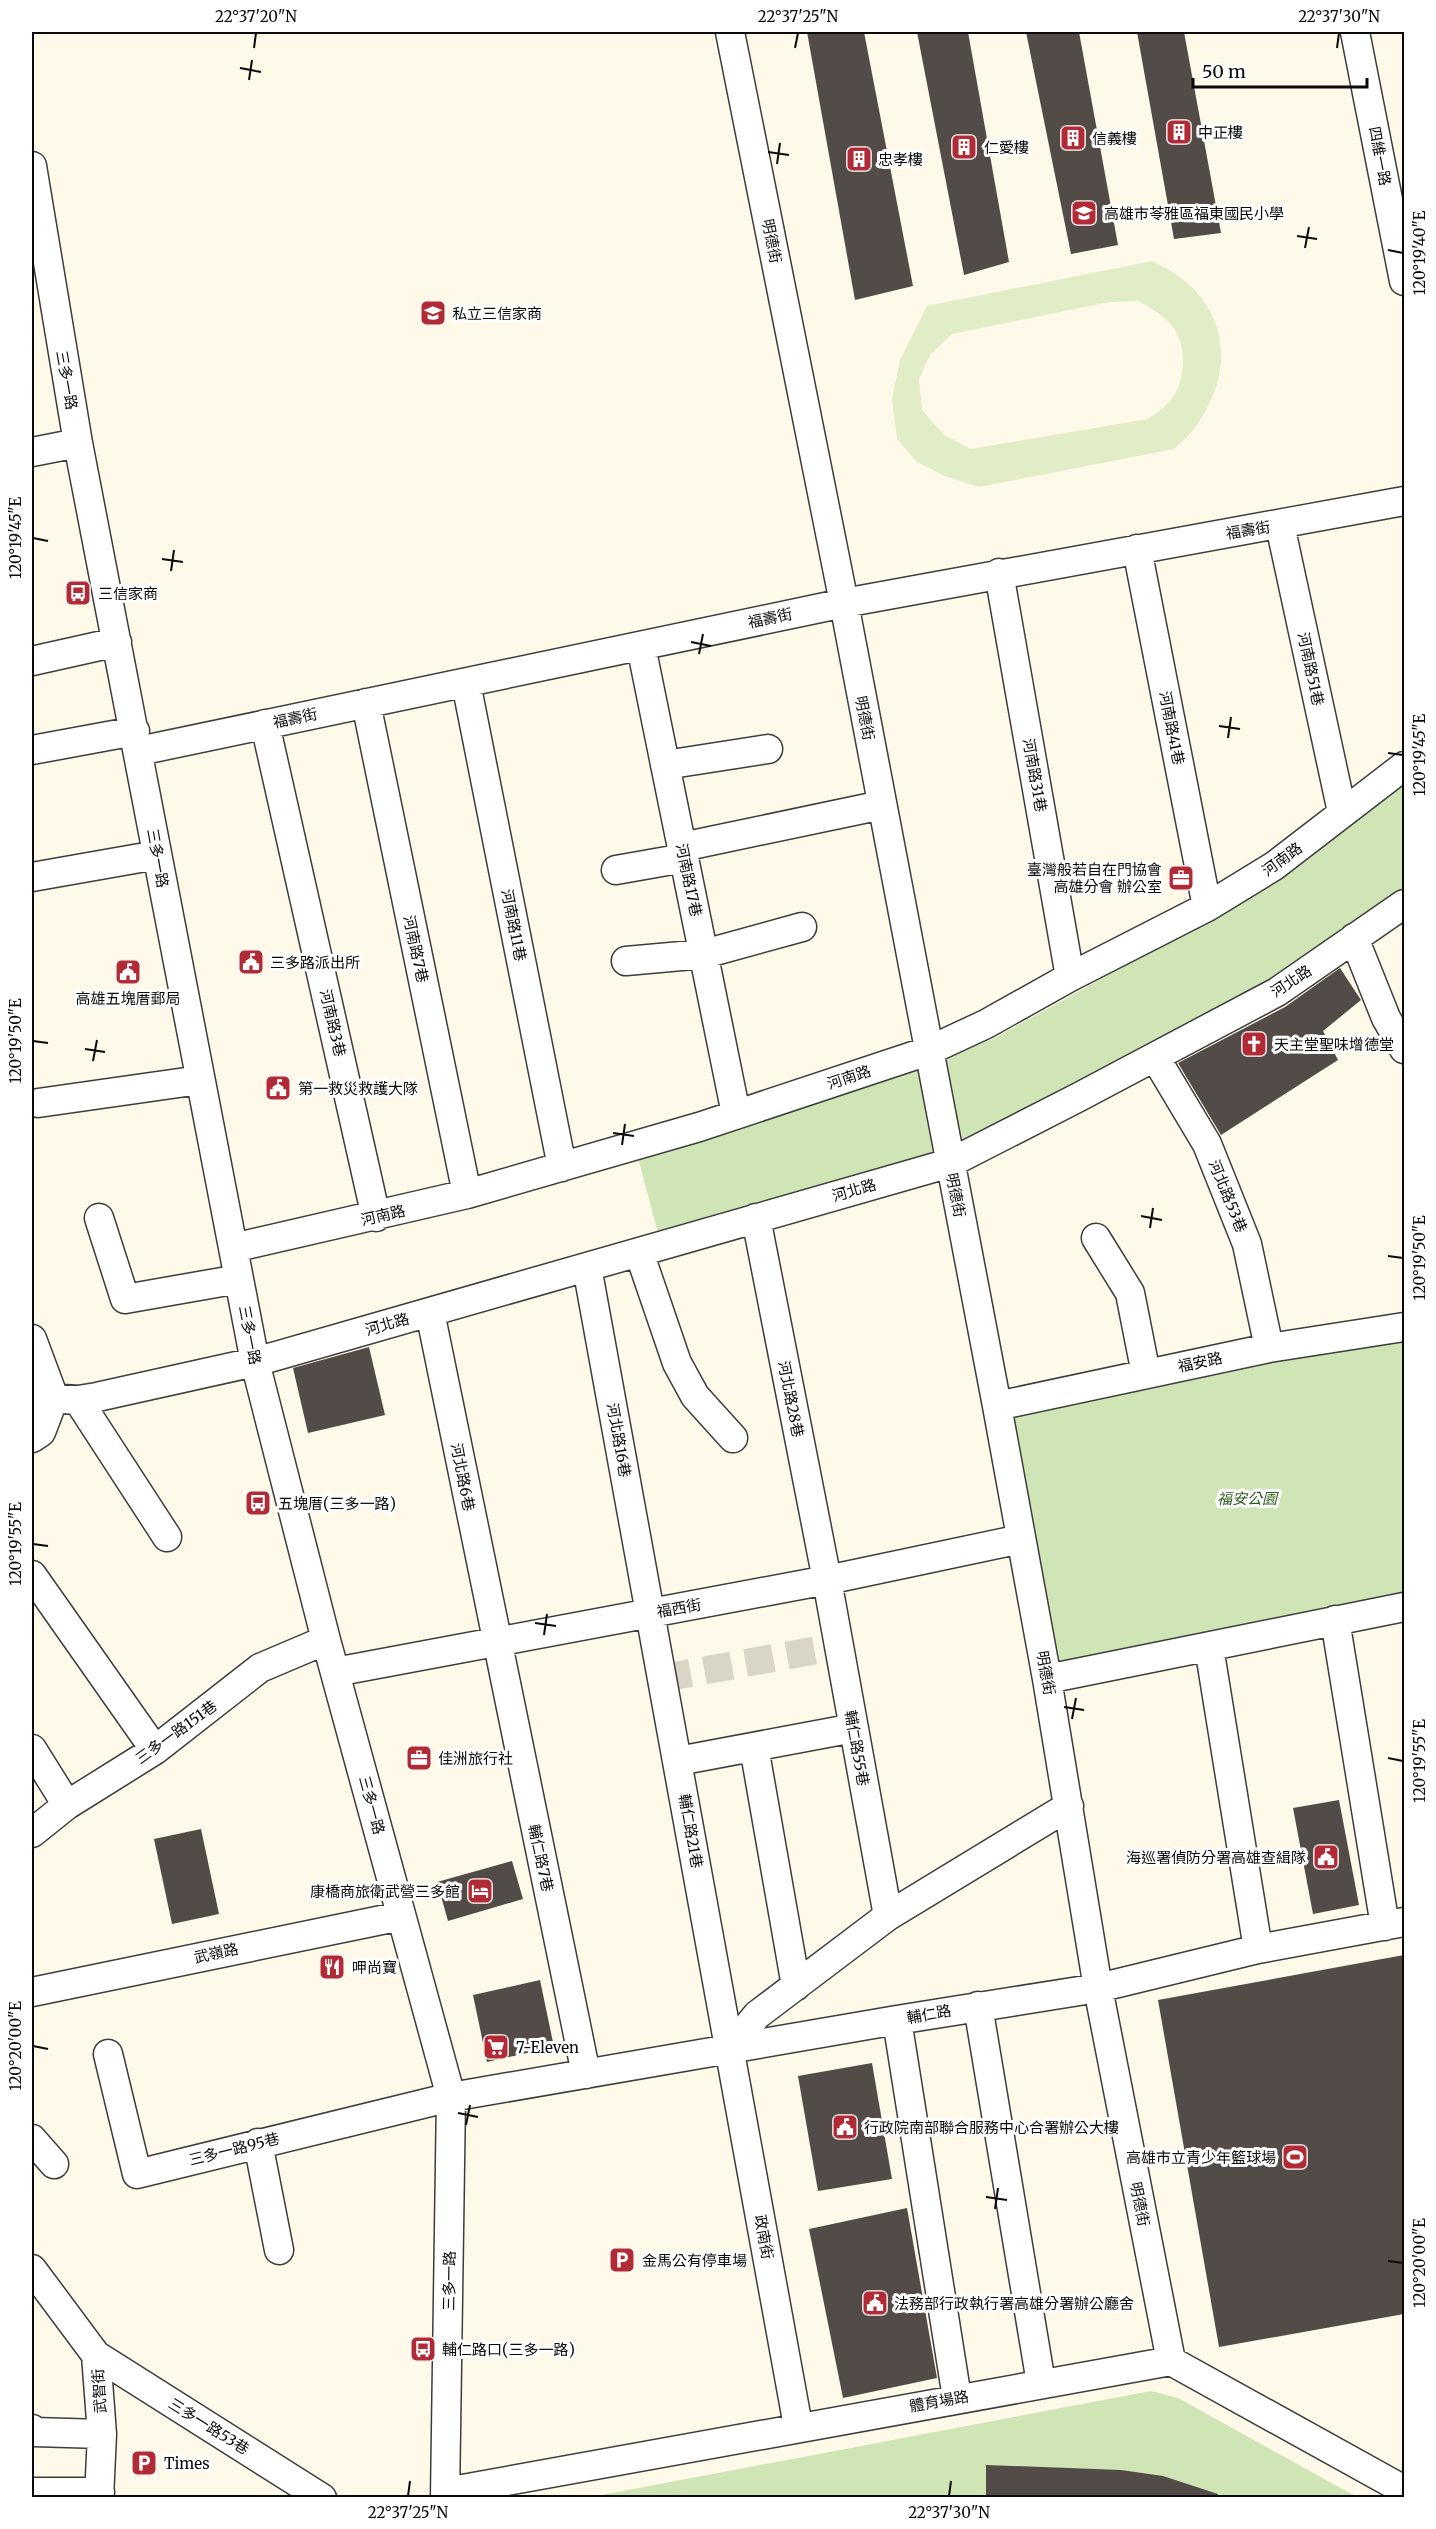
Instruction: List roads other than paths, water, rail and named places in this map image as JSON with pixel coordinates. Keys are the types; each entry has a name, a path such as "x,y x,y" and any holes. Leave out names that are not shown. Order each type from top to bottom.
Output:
{"street":[{"name":"明德街","path":"730,32 844,603 997,1406 1047,1679 1098,1988 1171,2361"},
{"name":"四維一路","path":"1355,32 1404,281"},
{"name":"三多一路","path":"32,166 78,443 255,1362 326,1640 451,2097 446,2495"},
{"path":"32,452 78,443"},
{"name":"福壽街","path":"32,750 137,741 265,724 844,603 1404,501"},
{"name":"河南路51巷","path":"1280,525 1342,812"},
{"name":"河南路41巷","path":"1137,549 1207,907"},
{"name":"河南路31巷","path":"999,573 1070,977"},
{"path":"32,661 117,642"},
{"name":"河南路17巷","path":"641,646 736,1114"},
{"name":"河南路11巷","path":"466,682 561,1167"},
{"name":"河南路7巷","path":"366,703 467,1194"},
{"name":"河南路3巷","path":"265,724 376,1217"},
{"path":"665,765 768,749"},
{"name":"河南路","path":"233,1248 376,1217 467,1194 736,1114 928,1051 986,1024 1070,977 1207,907 1274,866 1404,766"},
{"path":"616,870 882,805"},
{"path":"32,877 157,855"},
{"name":"河北路","path":"54,1398 255,1362 950,1163 1277,992 1404,904"},
{"path":"626,961 704,954 802,927"},
{"path":"1354,938 1386,1018 1404,1049"},
{"name":"河北路53巷","path":"1155,1057 1207,1144 1247,1244 1269,1348"},
{"path":"38,1103 200,1080"},
{"path":"99,1218 125,1299 239,1279"},
{"name":"河北路28巷","path":"756,1218 827,1580"},
{"path":"1096,1238 1130,1293 1146,1374"},
{"path":"639,1252 677,1364 695,1396 734,1438"},
{"name":"河北路16巷","path":"587,1267 651,1613"},
{"name":"河北路6巷","path":"430,1312 496,1642"},
{"name":"福安路","path":"997,1406 1269,1348 1404,1327"},
{"path":"32,1338 54,1398 166,1537"},
{"path":"32,1438 41,1432 54,1398"},
{"name":"福西街","path":"335,1672 827,1580 1021,1539"},
{"path":"32,1575 155,1750"},
{"name":"輔仁路55巷","path":"827,1580 888,1916"},
{"path":"1047,1679 1404,1606"},
{"name":"輔仁路21巷","path":"651,1613 730,2048"},
{"path":"1335,1620 1395,1924"},
{"name":"三多一路151巷","path":"32,1833 67,1805 155,1750 260,1668 326,1640"},
{"name":"輔仁路7巷","path":"496,1642 586,2074"},
{"path":"1209,1647 1258,1949"},
{"path":"678,1761 854,1728"},
{"path":"754,1747 796,1986"},
{"path":"32,1749 67,1805"},
{"path":"730,2048 757,2015 888,1916 1069,1806"},
{"name":"武嶺路","path":"32,1992 401,1916"},
{"name":"輔仁路","path":"451,2097 978,2006 1098,1988 1258,1949 1395,1924"},
{"path":"978,2006 1041,2383"},
{"path":"897,2020 957,2398"},
{"name":"政南街","path":"730,2048 798,2426"},
{"name":"三多一路95巷","path":"108,2054 137,2174 451,2097"},
{"path":"32,2139 54,2164"},
{"path":"258,2143 279,2250"},
{"name":"武智街","path":"32,2270 96,2355 102,2434 100,2495"},
{"name":"三多一路53巷","path":"96,2355 322,2498"},
{"path":"1171,2361 1404,2490"},
{"name":"體育場路","path":"446,2495 798,2426 1171,2361"},
{"path":"32,2429 34,2432 102,2434"},
{"path":"32,2492 100,2495"}],"tunnel":[{"path":"663,1678 839,1646"}],"place":[{"name":"中正樓","path":"1179,132"},
{"name":"信義樓","path":"1073,138"},
{"name":"仁愛樓","path":"964,147"},
{"name":"忠孝樓","path":"859,159"},
{"name":"高雄市苓雅區福東國民小學","path":"1084,213"},
{"name":"私立三信家商","path":"433,313"},
{"name":"三信家商","path":"78,593"},
{"name":"臺灣般若自在門協會 高雄分會 辦公室","path":"1181,878"},
{"name":"三多路派出所","path":"251,962"},
{"name":"高雄五塊厝郵局","path":"128,972"},
{"name":"天主堂聖味增德堂","path":"1254,1044"},
{"name":"第一救災救護大隊","path":"278,1088"},
{"name":"五塊厝(三多一路)","path":"258,1503"},
{"name":"佳洲旅行社","path":"419,1758"},
{"name":"海巡署偵防分署高雄查緝隊","path":"1326,1857"},
{"name":"康橋商旅衛武營三多館","path":"480,1891"},
{"name":"呷尚寶","path":"332,1967"},
{"name":"7-Eleven","path":"496,2047"},
{"name":"行政院南部聯合服務中心合署辦公大樓","path":"845,2127"},
{"name":"高雄市立青少年籃球場","path":"1295,2157"},
{"name":"金馬公有停車場","path":"622,2260"},
{"name":"法務部行政執行署高雄分署辦公廳舍","path":"875,2303"},
{"name":"輔仁路口(三多一路)","path":"423,2349"},
{"name":"Times","path":"144,2463"}],"park label":[{"name":"福安公園","path":"1247,1498"}]}
